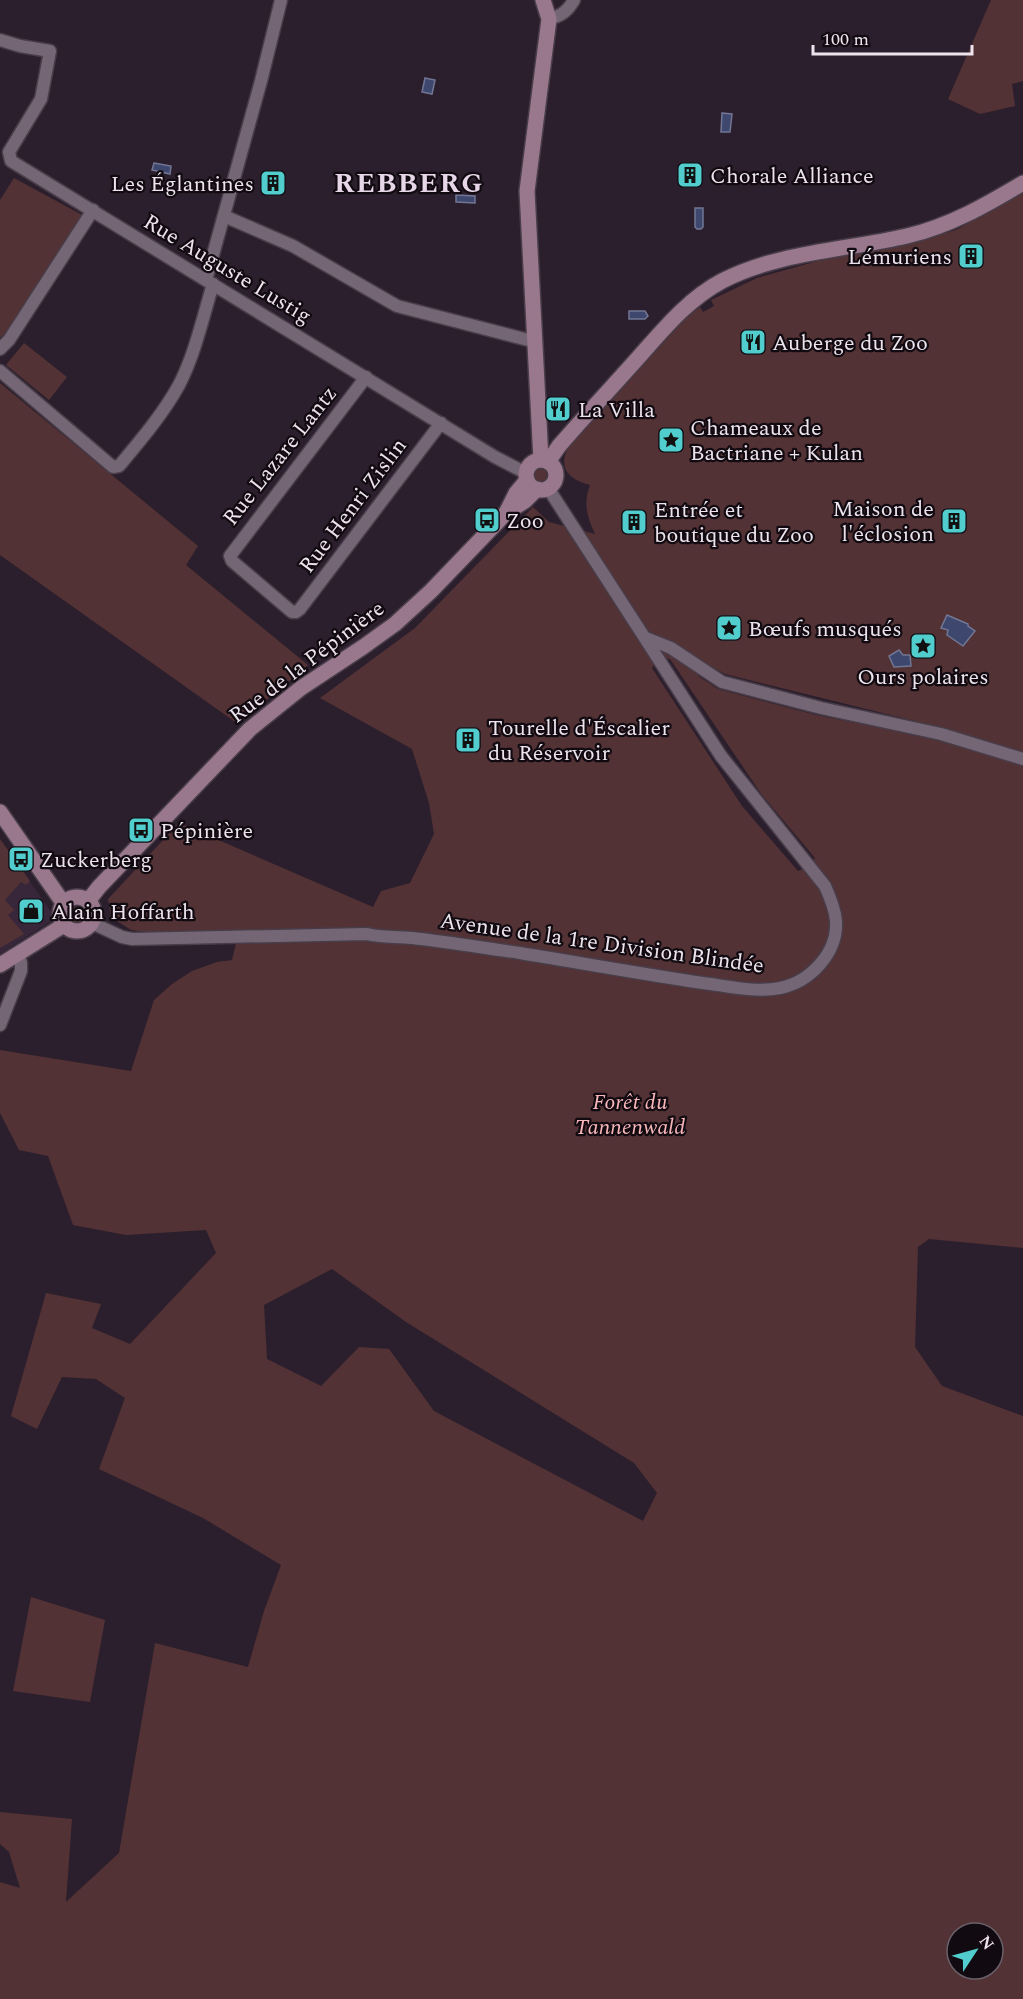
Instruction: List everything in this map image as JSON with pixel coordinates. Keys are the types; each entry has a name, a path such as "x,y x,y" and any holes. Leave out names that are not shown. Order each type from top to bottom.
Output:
{"main road":[{"path":"534,483 552,484 556,474 555,469 544,461 527,190 549,19 543,0"},
{"name":"Rue de la Pépinière","path":"88,901 99,886 249,729 301,688 395,624 431,591 506,513 516,493 534,483 533,462 544,461 667,326 710,288 743,272 760,267 820,251 907,236 934,228 960,219 1023,183"},
{"path":"0,812 64,904"},
{"path":"73,898 88,901 93,910 92,923 87,928 77,931 64,925 61,914 64,904 73,898"},
{"path":"0,965 64,925"}],"street":[{"path":"0,370 113,467 119,466 149,430 179,385 189,360 280,0"},
{"path":"549,19 563,14 574,0"},
{"name":"Rue Auguste Lustig","path":"0,40 50,51 41,99 9,152 11,161 441,423 534,483"},
{"path":"0,349 9,340 93,210"},
{"path":"224,216 292,246 397,306 536,342"},
{"name":"Rue Lazare Lantz","path":"296,612 292,612 232,561 230,556 366,377"},
{"name":"Rue Henri Zislin","path":"296,612 441,423"},
{"name":"Avenue de la 1re Division Blindée","path":"92,923 122,937 132,939 367,934 380,937 408,937 627,972 752,989 782,988 811,974 824,960 835,938 836,922 825,886 721,756 646,638 534,483"},
{"path":"646,638 671,648 722,682 821,708 941,734 1023,759"},
{"path":"0,1026 21,971 18,954"}],"shaded area":[{"path":"0,839 52,913 52,920 0,954"}],"green space":[{"path":"991,0 1023,0 1023,81 1012,84 1015,106 980,114 948,99"},
{"path":"14,178 84,216 10,329 0,338 0,200"},
{"name":"Forêt du Tannenwald","path":"1023,192 1023,1248 929,1239 918,1247 915,1347 942,1386 1023,1416 1023,1999 0,1999 0,1882 20,1888 9,1852 0,1844 0,1812 72,1819 66,1902 119,1853 155,1643 248,1667 264,1611 281,1565 203,1518 99,1469 125,1398 96,1379 62,1377 37,1429 11,1416 46,1293 101,1304 92,1328 130,1344 216,1253 206,1230 126,1235 73,1225 48,1156 19,1150 0,1113 0,1050 131,1071 154,1000 192,971 217,962 232,960 236,943 131,930 111,917 108,899 179,823 373,907 381,891 410,883 434,834 429,803 412,749 320,698 415,628 533,507 549,522 595,534 587,510 590,485 572,477 565,468 565,455 568,448 686,318 700,307 703,312 714,306 711,300 757,278 821,260 896,246 956,230","holes":["658,658 670,659 762,795 815,858 809,866 798,871 742,806 652,668","707,664 725,674 915,721 976,739 978,745 973,751 937,739 816,715 718,689 698,676 701,668","332,1269 406,1322 634,1463 657,1493 643,1521 434,1411 389,1349 359,1347 321,1386 267,1359 264,1305"]},
{"path":"24,343 67,377 49,400 6,365"},
{"path":"0,383 198,546 186,565 308,665 238,724 0,555"},
{"path":"537,468 543,468 547,475 543,482 537,482 533,478 533,472"},
{"path":"0,839 30,881 26,885 21,882 5,900 14,910 8,915 24,934 0,948"},
{"path":"77,907 83,909 85,915 83,921 77,923 71,921 69,915 71,909"},
{"path":"31,1597 105,1620 90,1702 13,1691"}],"water":[{"path":"425,78 435,80 432,94 422,92"},
{"path":"722,113 732,114 730,132 721,132"},
{"path":"154,163 171,166 170,174 152,170"},
{"path":"456,195 475,196 475,203 456,202"},
{"path":"695,208 703,208 703,227 701,229 695,227"},
{"path":"629,311 645,311 648,316 645,319 629,319"},
{"path":"947,615 968,624 975,631 963,646 947,635 948,630 941,628"},
{"path":"899,650 903,655 910,655 911,666 894,667 889,656"}],"place":[{"name":"Chorale Alliance","path":"690,175"},
{"name":"Les Églantines","path":"273,183"},
{"name":"Lémuriens","path":"971,256"},
{"name":"Auberge du Zoo","path":"753,342"},
{"name":"La Villa","path":"558,409"},
{"name":"Chameaux de Bactriane + Kulan","path":"671,440"},
{"name":"Zoo","path":"487,520"},
{"name":"Maison de l'éclosion","path":"954,521"},
{"name":"Entrée et boutique du Zoo","path":"634,522"},
{"name":"Bœufs musqués","path":"729,628"},
{"name":"Ours polaires","path":"923,646"},
{"name":"Tourelle d'Éscalier du Réservoir","path":"468,740"},
{"name":"Pépinière","path":"141,830"},
{"name":"Zuckerberg","path":"21,859"},
{"name":"Alain Hoffarth","path":"31,911"}],"district":[{"name":"REBBERG","path":"409,182"}]}
